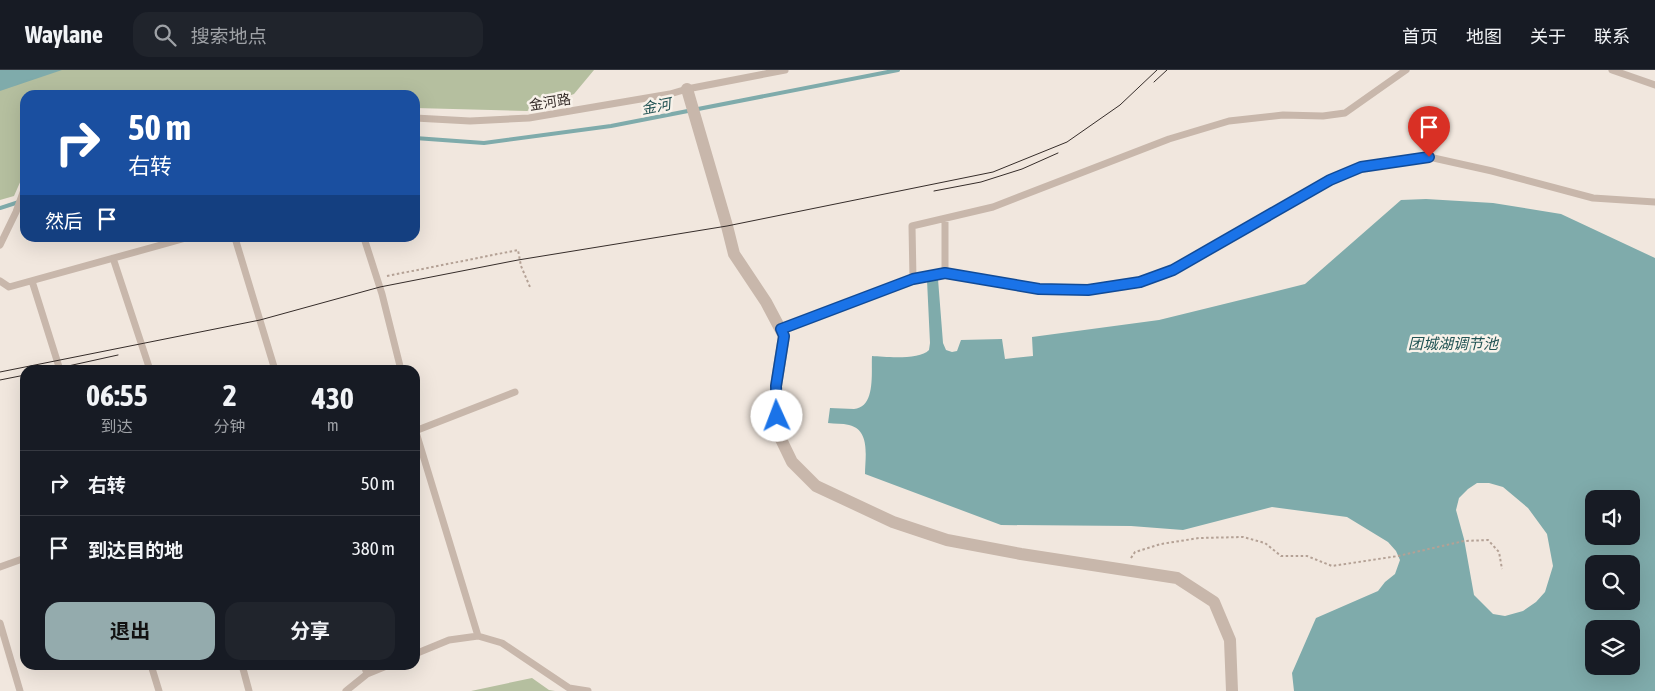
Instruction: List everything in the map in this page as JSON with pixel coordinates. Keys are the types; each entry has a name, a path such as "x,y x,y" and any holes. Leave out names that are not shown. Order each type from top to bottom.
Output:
{"street":[{"path":"688,94 734,254 766,302 784,336 776,386 777,431 792,462 816,486 893,522 947,540 1021,554 1177,578 1214,602 1230,640 1232,691"}],"lane":[{"name":"金河路","path":"420,118 470,121 529,118 670,94 688,94 784,70"},
{"path":"913,279 912,226 993,207 1170,139 1229,121 1283,115 1323,116 1345,113 1406,70"},
{"path":"1612,70 1655,84"},
{"path":"781,329 913,279 945,273 1039,289 1088,290 1140,282 1173,270 1330,180 1361,167 1429,157 1492,171 1593,198 1655,202"},
{"path":"0,245 20,201"},
{"path":"945,218 945,273"},
{"path":"0,281 9,287 172,242"},
{"path":"236,242 273,365"},
{"path":"365,242 377,278 400,365"},
{"path":"114,258 148,365"},
{"path":"32,281 58,365"},
{"path":"420,428 515,392"},
{"path":"420,446 478,636"},
{"path":"0,567 20,560"},
{"path":"0,623 20,691"},
{"path":"420,652 449,640 478,636 502,643 569,688 588,691"},
{"path":"153,670 159,691"},
{"path":"244,670 250,691"},
{"path":"366,670 367,674"},
{"path":"346,691 367,674 377,670"}],"path":[{"path":"377,278 518,250 520,266 530,287"},
{"path":"1123,570 1135,552 1161,544 1199,538 1243,537 1265,543 1281,556 1307,556 1332,566 1398,556 1464,542 1488,540 1499,552 1502,569"}],"green space":[{"path":"0,70 594,70 574,94 527,111 420,108 420,90 20,90 20,182 14,196 0,200"},
{"path":"532,678 549,690 555,691 471,691"}],"water":[{"path":"0,70 62,70 0,91"},
{"name":"团城湖调节池","path":"1426,199 1493,203 1561,214 1655,258 1655,691 1294,691 1292,673 1316,618 1378,591 1395,574 1400,560 1396,551 1388,542 1347,517 1272,507 1183,530 1131,526 1001,525 865,474 866,453 864,438 861,433 849,425 828,423 830,408 854,409 861,407 866,402 871,388 872,356 911,357 929,350 927,280 938,279 943,343 946,350 957,351 961,340 1002,339 1005,359 1033,356 1032,337 1159,320 1305,284 1401,200","holes":["1477,483 1489,483 1503,487 1528,508 1547,534 1553,566 1545,592 1536,602 1523,611 1505,616 1493,614 1474,595 1464,539 1456,510 1459,498"]}],"waterway":[{"name":"金河","path":"420,138 484,143 611,126 898,70"},
{"name":"金河","path":"0,208 20,202"}],"tram line":[{"path":"35,365 260,320 380,287 518,260 727,226 993,172 1067,142 1120,105 1157,70"},
{"path":"1154,82 1167,70"},
{"path":"934,191 981,182 1022,169 1058,153"},
{"path":"73,365 118,355"},
{"path":"0,372 20,368"},
{"path":"0,380 20,376"}],"route":[{"path":"777,416 776,386 784,336 781,329 913,279 945,273 1039,289 1088,290 1140,282 1173,270 1330,180 1361,167 1429,157"}]}
